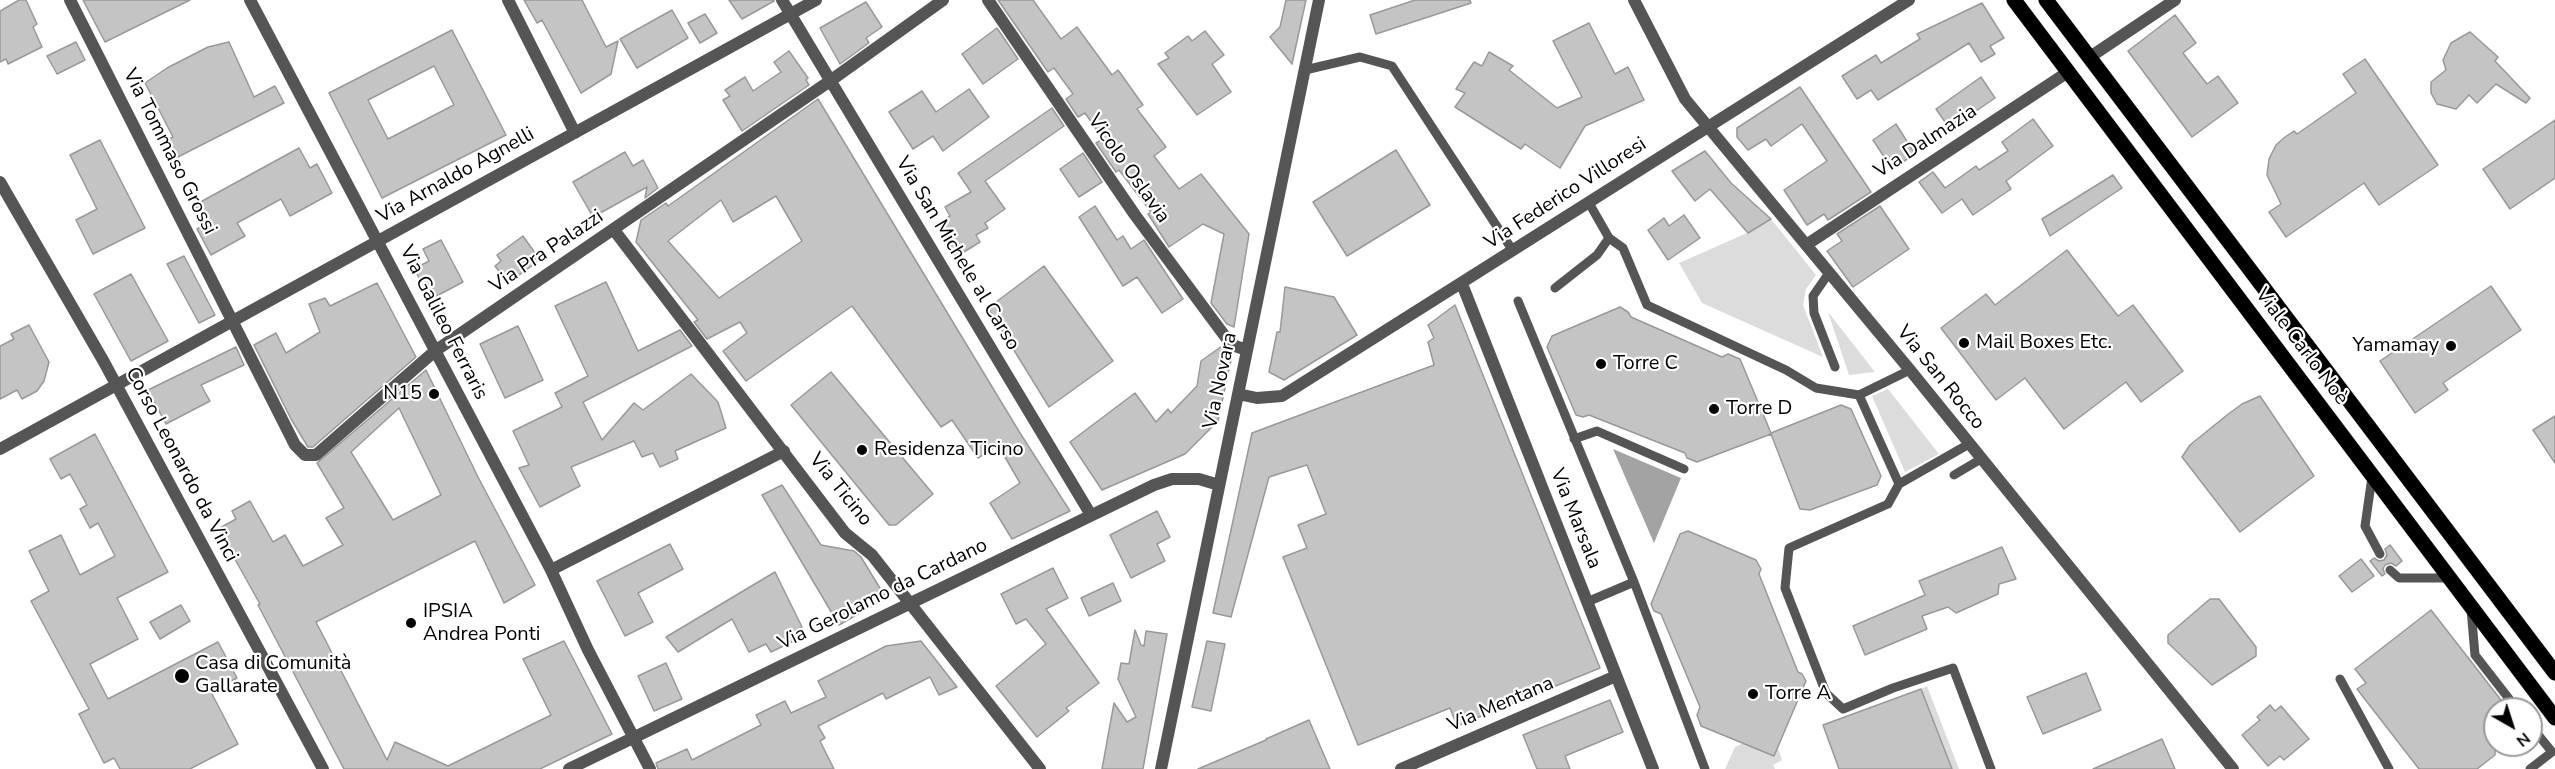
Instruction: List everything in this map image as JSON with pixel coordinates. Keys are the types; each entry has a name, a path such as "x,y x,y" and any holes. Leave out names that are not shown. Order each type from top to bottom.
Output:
{"main road":[{"name":"Viale Carlo Noè","path":"2014,0 2555,718"},
{"name":"Viale Carlo Noè","path":"2046,0 2555,673"}],"street":[{"name":"Via Tommaso Grossi","path":"70,0 233,321"},
{"name":"Via Galileo Ferraris","path":"250,0 551,570 650,769"},
{"path":"508,0 575,133"},
{"name":"Via San Michele al Carso","path":"782,0 1090,515"},
{"name":"Via Arnaldo Agnelli","path":"0,449 816,0"},
{"name":"Via Pra Palazzi","path":"233,321 295,445 305,455 316,455 435,351 830,81 943,0"},
{"name":"Vicolo Oslavia","path":"988,0 1142,224 1227,339 1235,346 1247,350"},
{"name":"Via Novara","path":"1161,769 1319,0"},
{"name":"Via San Rocco","path":"1634,0 1685,99 1910,370 2233,769"},
{"name":"Via Federico Villoresi","path":"1238,394 1257,398 1282,396 1909,0"},
{"path":"2090,57 2175,0"},
{"name":"Via Dalmazia","path":"1806,245 2068,72"},
{"name":"Corso Leonardo da Vinci","path":"0,182 116,386 323,769"},
{"name":"Via Ticino","path":"614,230 845,532 872,555 1040,769"},
{"name":"Via Marsala","path":"1462,284 1653,769"},
{"path":"551,570 784,452"},
{"name":"Via Gerolamo da Cardano","path":"569,769 1090,515 1172,479 1199,479 1219,485"},
{"name":"Via Mentana","path":"1401,769 1617,676"}],"lane":[{"path":"1305,70 1360,57 1392,66 1513,251"},
{"path":"1589,203 1609,238 1623,248 1647,305 1786,370 1816,388 1859,394 1910,370"},
{"path":"1555,288 1597,255 1609,238"},
{"path":"1829,273 1813,296 1814,313 1835,367"},
{"path":"1518,301 1634,582 1705,769"},
{"path":"1859,394 1899,484"},
{"path":"1574,439 1597,431 1684,469"},
{"path":"1969,444 1944,461 1899,484 1888,504 1789,548 1785,588 1826,693 1843,709 1893,688 1953,668 1991,769"},
{"path":"1954,475 1981,459"},
{"path":"2372,477 2365,526 2379,554"},
{"path":"2390,570 2399,578 2448,578"},
{"path":"1587,602 1634,582"},
{"path":"2470,608 2475,656 2507,697"},
{"path":"2340,679 2389,769"},
{"path":"2530,769 2552,752 2543,741"}],"shaded area":[{"path":"1771,219 1816,275 1806,289 1803,305 1823,357 1702,303 1679,263 1747,233"},
{"path":"1828,312 1875,372 1849,375"},
{"path":"1888,389 1939,454 1905,472 1872,396"},
{"path":"1613,449 1681,478 1654,543"},
{"path":"1927,686 1959,769 1952,769 1921,689"},
{"path":"1743,743 1769,754 1778,748 1782,760 1773,765 1775,769 1725,769 1735,747"}],"building":[{"path":"19,0 26,0 37,24 33,27 42,47 8,64 6,59 0,62 0,11"},
{"path":"83,0 190,0 105,42"},
{"path":"524,0 582,0 606,47 618,41 611,74 581,93 542,20 537,23"},
{"path":"729,0 774,0 774,1 742,19"},
{"path":"998,0 1033,0 1061,39 1077,27 1112,75 1118,70 1143,105 1137,109 1166,147 1154,156 1179,189 1201,174 1249,234 1234,327 1227,324 1211,303 1224,234 1203,224 1169,247 1148,214 1151,212 1119,170 1116,172 1096,143 1103,139 1085,113 1078,117 1066,99 1073,94 1054,68 1048,72"},
{"path":"1286,0 1306,0 1292,64 1270,37 1280,27"},
{"path":"1415,0 1470,0 1471,3 1376,34 1370,15"},
{"path":"866,2 882,27 866,38 869,43 840,64 820,28"},
{"path":"1982,3 2004,38 1990,46 1995,54 1981,62 1969,43 1878,100 1871,90 1857,99 1842,76 1876,55 1881,63 1920,39 1917,34"},
{"path":"672,10 688,38 637,68 620,39"},
{"path":"705,14 717,33 700,43 688,23"},
{"path":"2175,15 2196,43 2183,53 2207,84 2218,76 2238,103 2192,137 2128,51"},
{"path":"1589,23 1615,74 1628,67 1644,100 1585,126 1560,168 1525,144 1521,149 1455,107 1465,93 1456,89 1474,62 1482,66 1489,52 1513,66 1509,70 1557,108 1582,97 1553,41"},
{"path":"997,28 1018,59 983,84 962,54"},
{"path":"452,30 506,135 382,198 329,93","holes":["434,66 454,105 388,139 368,100"]},
{"path":"1205,31 1224,55 1212,64 1231,92 1197,115 1158,64 1169,58 1165,53 1188,36 1192,41"},
{"path":"2470,32 2498,57 2495,61 2530,98 2526,103 2496,84 2477,103 2469,95 2456,109 2437,104 2431,93 2431,82 2446,70 2443,60 2451,43"},
{"path":"76,42 85,60 57,74 47,56"},
{"path":"229,42 254,97 275,86 284,103 170,161 161,143 173,137 145,83 167,68 208,47"},
{"path":"789,51 808,78 806,80 809,85 742,131 723,100 730,96 725,90 745,77 753,91 781,72 774,62"},
{"path":"2365,59 2438,165 2379,205 2364,183 2286,237 2269,212 2281,204 2267,175 2269,159 2276,145 2285,137 2294,131 2297,134 2356,93 2343,74"},
{"path":"1981,77 1995,98 1950,129 1936,109"},
{"path":"1800,87 1871,192 1828,220 1824,214 1807,225 1784,190 1827,161 1802,124 1771,146 1766,139 1748,150 1737,137 1737,128"},
{"path":"969,89 989,117 943,151 933,136 913,149 889,112 922,91 936,112"},
{"path":"818,99 1020,433 1070,511 1012,539 990,503 1020,483 998,445 978,458 952,420 941,427 852,306 746,381 723,351 747,333 740,322 707,339 694,322 698,320 636,242 641,220 666,203 668,206","holes":["776,196 802,241 719,298 668,241 721,200 733,222"]},
{"path":"1052,108 1064,126 985,181 1005,209 985,223 988,228 976,235 980,242 956,257 937,224 950,216 945,207 971,192 958,173"},
{"path":"2033,119 2053,146 2006,181 2011,189 1973,215 1962,199 1942,213 1919,182 1933,172 1945,188 1976,166 1979,170 2008,151 2002,142"},
{"path":"2555,120 2555,178 2510,209 2483,169"},
{"path":"1896,124 1915,154 1892,169 1873,140"},
{"path":"100,140 145,228 93,254 76,220 97,209 70,155"},
{"path":"299,148 310,168 317,164 332,193 290,216 281,199 237,223 245,236 211,255 197,229 206,224 195,205"},
{"path":"1396,150 1430,205 1347,256 1313,202"},
{"path":"1705,151 1731,183 1771,219 1748,233 1710,189 1695,201 1672,171"},
{"path":"625,152 633,166 643,160 658,188 645,198 647,187 593,217 573,182"},
{"path":"1083,153 1102,182 1079,197 1060,169"},
{"path":"2113,175 2122,188 2050,236 2042,219"},
{"path":"1095,206 1117,240 1123,236 1131,249 1144,240 1183,299 1162,313 1137,277 1123,286 1079,217"},
{"path":"1880,206 1909,249 1853,287 1827,251 1842,241 1837,234"},
{"path":"1684,215 1700,238 1668,260 1648,230 1664,218 1669,226"},
{"path":"523,236 540,260 508,283 495,266 501,261 497,255"},
{"path":"441,240 463,282 431,299 414,269 429,261 423,249"},
{"path":"2067,250 2118,316 2133,305 2183,371 2141,402 2126,382 2064,429 2025,378 1996,400 1941,328 1986,294 1995,305"},
{"path":"184,256 215,315 199,323 167,264"},
{"path":"1044,266 1113,361 1049,407 988,308"},
{"path":"131,274 168,341 131,361 94,294"},
{"path":"606,282 638,351 680,330 692,346 583,402 602,440 634,403 643,410 691,374 718,402 726,428 675,451 678,459 660,467 653,453 642,457 634,441 571,467 580,486 540,507 519,468 529,465 513,431 562,407 555,393 588,376 555,306"},
{"path":"377,283 416,357 313,447 308,447 291,419 254,345 276,333 286,353 320,332 309,304 325,298 330,306"},
{"name":"Yamamay","path":"2491,286 2521,330 2443,383 2448,390 2415,413 2380,361"},
{"path":"1285,287 1334,297 1357,335 1284,380 1269,372 1277,332 1280,332"},
{"path":"1455,305 1600,668 1457,726 1450,708 1358,745 1283,557 1307,548 1298,525 1326,514 1307,465 1269,477 1231,617 1213,613 1252,433 1434,365 1428,342 1434,338 1428,325"},
{"path":"1620,307 1631,317 1722,357 1728,354 1740,359 1771,433 1841,405 1851,409 1881,476 1877,485 1810,510 1800,509 1771,434 1697,462 1687,458 1685,453 1589,415 1583,417 1576,415 1547,347 1552,336"},
{"path":"29,325 49,362 44,381 37,391 22,399 17,390 0,399 0,346 14,339 11,334"},
{"path":"518,326 543,380 505,398 480,344"},
{"path":"1222,346 1232,355 1218,421 1185,454 1102,490 1070,442 1135,393 1156,422 1168,409 1171,413 1197,386 1201,361"},
{"path":"236,347 244,365 201,385 210,401 166,424 148,390"},
{"path":"426,370 478,477 535,585 504,603 475,541 316,622 387,760 395,742 448,766 551,715 523,659 564,641 612,734 540,769 344,769 258,605 260,604 218,529 236,519 232,511 250,501 273,542 285,535 303,566 343,545 326,518 344,508 317,463","holes":["399,408 441,495 393,520 351,452"]},
{"name":"Residenza Ticino","path":"831,372 933,494 896,525 889,525 791,405"},
{"path":"2260,396 2314,476 2240,532 2182,457 2190,445 2227,415 2242,404"},
{"path":"2555,416 2555,463 2533,430"},
{"path":"95,434 168,572 117,598 138,639 90,664 108,699 218,642 237,678 211,692 238,744 190,769 120,769 114,758 104,763 79,714 89,709 31,601 49,591 29,551 61,535 80,575 115,556 98,523 90,528 80,509 87,505 70,474 61,479 50,459"},
{"path":"782,485 821,545 854,551 861,557 886,598 839,625 762,495"},
{"path":"1157,511 1170,537 1157,544 1165,561 1131,578 1110,535"},
{"path":"1688,531 1756,560 1761,569 1759,574 1798,672 1806,681 1774,756 1701,726 1697,715 1700,707 1661,614 1654,611 1651,604 1680,534"},
{"path":"670,544 683,569 638,593 653,622 625,636 597,581"},
{"path":"2390,545 2402,561 2396,566 2391,563 2385,565 2383,569 2385,574 2382,576 2370,561 2374,558 2379,561 2384,560 2387,555 2385,549"},
{"path":"2002,547 2016,579 1999,584 1998,594 1956,613 1948,607 1922,616 1927,629 1865,655 1853,626 1925,595 1919,581"},
{"path":"2361,559 2374,576 2352,592 2339,576"},
{"path":"1053,568 1068,598 1046,609 1099,683 1066,708 1069,711 1037,737 996,686 1046,644 1026,619 1016,624 1001,594"},
{"path":"775,572 802,627 798,629 802,637 771,652 766,644 749,652 732,619 678,652 666,637"},
{"path":"1113,583 1121,601 1089,616 1081,598"},
{"path":"2210,599 2219,599 2256,647 2256,656 2212,685 2168,643 2168,635"},
{"path":"181,605 190,621 160,639 150,622"},
{"path":"2431,610 2499,697 2483,697 2483,757 2492,757 2477,769 2419,769 2357,689 2366,683 2355,669"},
{"path":"1135,630 1141,645 1144,646 1146,631 1167,634 1143,769 1102,769 1114,703 1127,722 1136,717 1118,679 1121,663 1129,664"},
{"path":"921,641 957,687 939,695 930,677 886,699 883,693 818,726 825,738 820,741 834,769 658,769 656,763 687,749 692,760 761,725 756,715 785,701 791,713 826,697 818,681 886,646"},
{"path":"1207,641 1225,644 1211,711 1192,707"},
{"path":"666,663 682,699 654,711 638,676"},
{"path":"2086,673 2101,710 2043,734 2027,697"},
{"path":"1921,689 1952,769 1839,769 1823,725"},
{"path":"1610,700 1623,732 1565,756 1570,769 1537,769 1523,735"},
{"path":"2270,705 2275,711 2281,706 2309,739 2284,760 2280,756 2268,766 2242,735 2260,720 2257,717"},
{"path":"1309,720 1330,769 1198,769 1266,740"},
{"path":"2162,739 2175,769 2093,769"}],"place":[{"name":"Mail Boxes Etc.","path":"1964,343"},
{"name":"Yamamay","path":"2451,346"},
{"name":"Torre C","path":"1601,364"},
{"name":"N15","path":"434,394"},
{"name":"Torre D","path":"1714,409"},
{"name":"Residenza Ticino","path":"862,450"},
{"name":"IPSIA Andrea Ponti","path":"411,623"},
{"name":"Casa di Comunità Gallarate","path":"182,676"},
{"name":"Torre A","path":"1753,694"}]}
